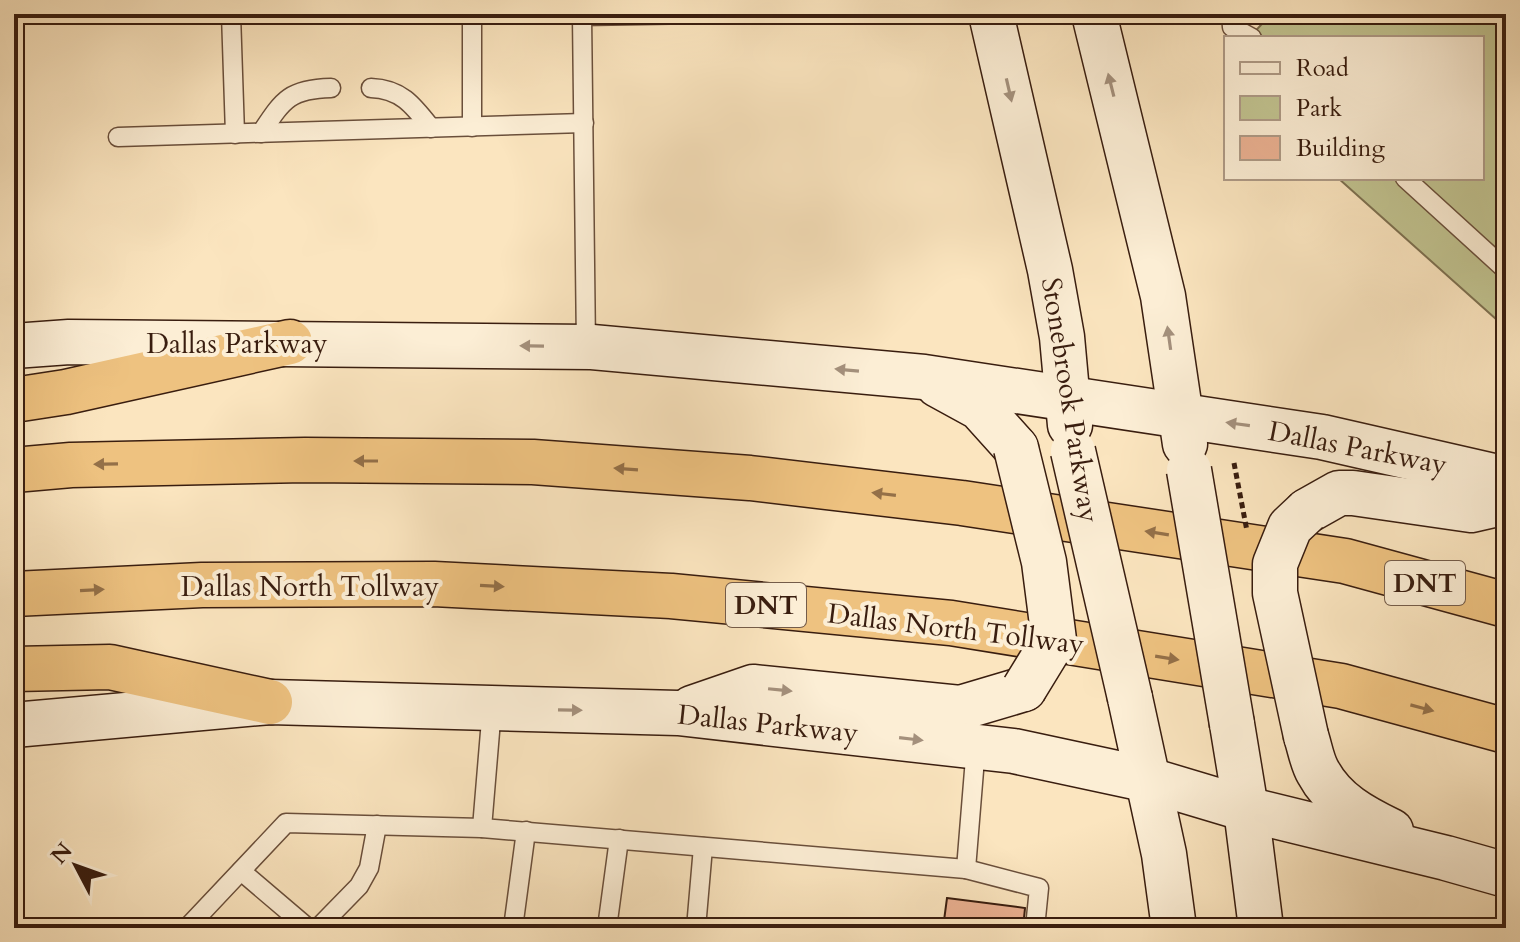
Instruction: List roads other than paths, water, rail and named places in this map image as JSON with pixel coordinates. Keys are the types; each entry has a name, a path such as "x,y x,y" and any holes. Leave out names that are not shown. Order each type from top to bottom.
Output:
{"highway":[{"path":"14,400 66,392 290,342"},
{"name":"DNT","path":"14,470 71,465 289,461 518,462 750,478 962,503 1345,561 1506,605"},
{"name":"Dallas North Tollway","path":"14,594 202,585 434,584 687,597 951,623 1341,686 1506,731"},
{"path":"14,669 110,667 270,702"}],"main road":[{"name":"Stonebrook Parkway","path":"991,14 1050,270 1062,337 1073,451 1149,780 1164,854 1174,928"},
{"path":"1094,14 1163,296 1246,809 1261,928"},
{"name":"Dallas Parkway","path":"14,346 69,342 290,342 586,347 924,377 1322,437 1506,479"},
{"path":"678,713 753,687 960,708 1024,689 1054,640 1044,562 1016,448 980,408 924,377"},
{"path":"1446,858 1350,809 1335,796 1317,771 1306,736 1275,593 1275,564 1290,527 1307,511 1339,493 1471,510 1506,502"},
{"name":"Dallas Parkway","path":"14,725 270,702 678,713 1014,751 1149,780 1246,809 1506,875"}],"lane":[{"path":"231,14 235,134"},
{"path":"472,14 472,127"},
{"path":"586,347 582,15 700,14"},
{"path":"1231,14 1232,27 1248,36"},
{"path":"261,133 281,102 306,89 331,88"},
{"path":"371,88 386,88 411,102 431,128"},
{"path":"118,137 584,123"},
{"path":"1407,180 1506,270"},
{"path":"482,828 492,708"},
{"path":"966,869 976,746"},
{"path":"187,928 286,823 482,828 966,869 1039,888 1035,928"},
{"path":"318,928 359,886 369,868 377,825"},
{"path":"513,928 526,831"},
{"path":"607,928 619,839"},
{"path":"696,928 703,847"},
{"path":"241,871 308,928"}]}
